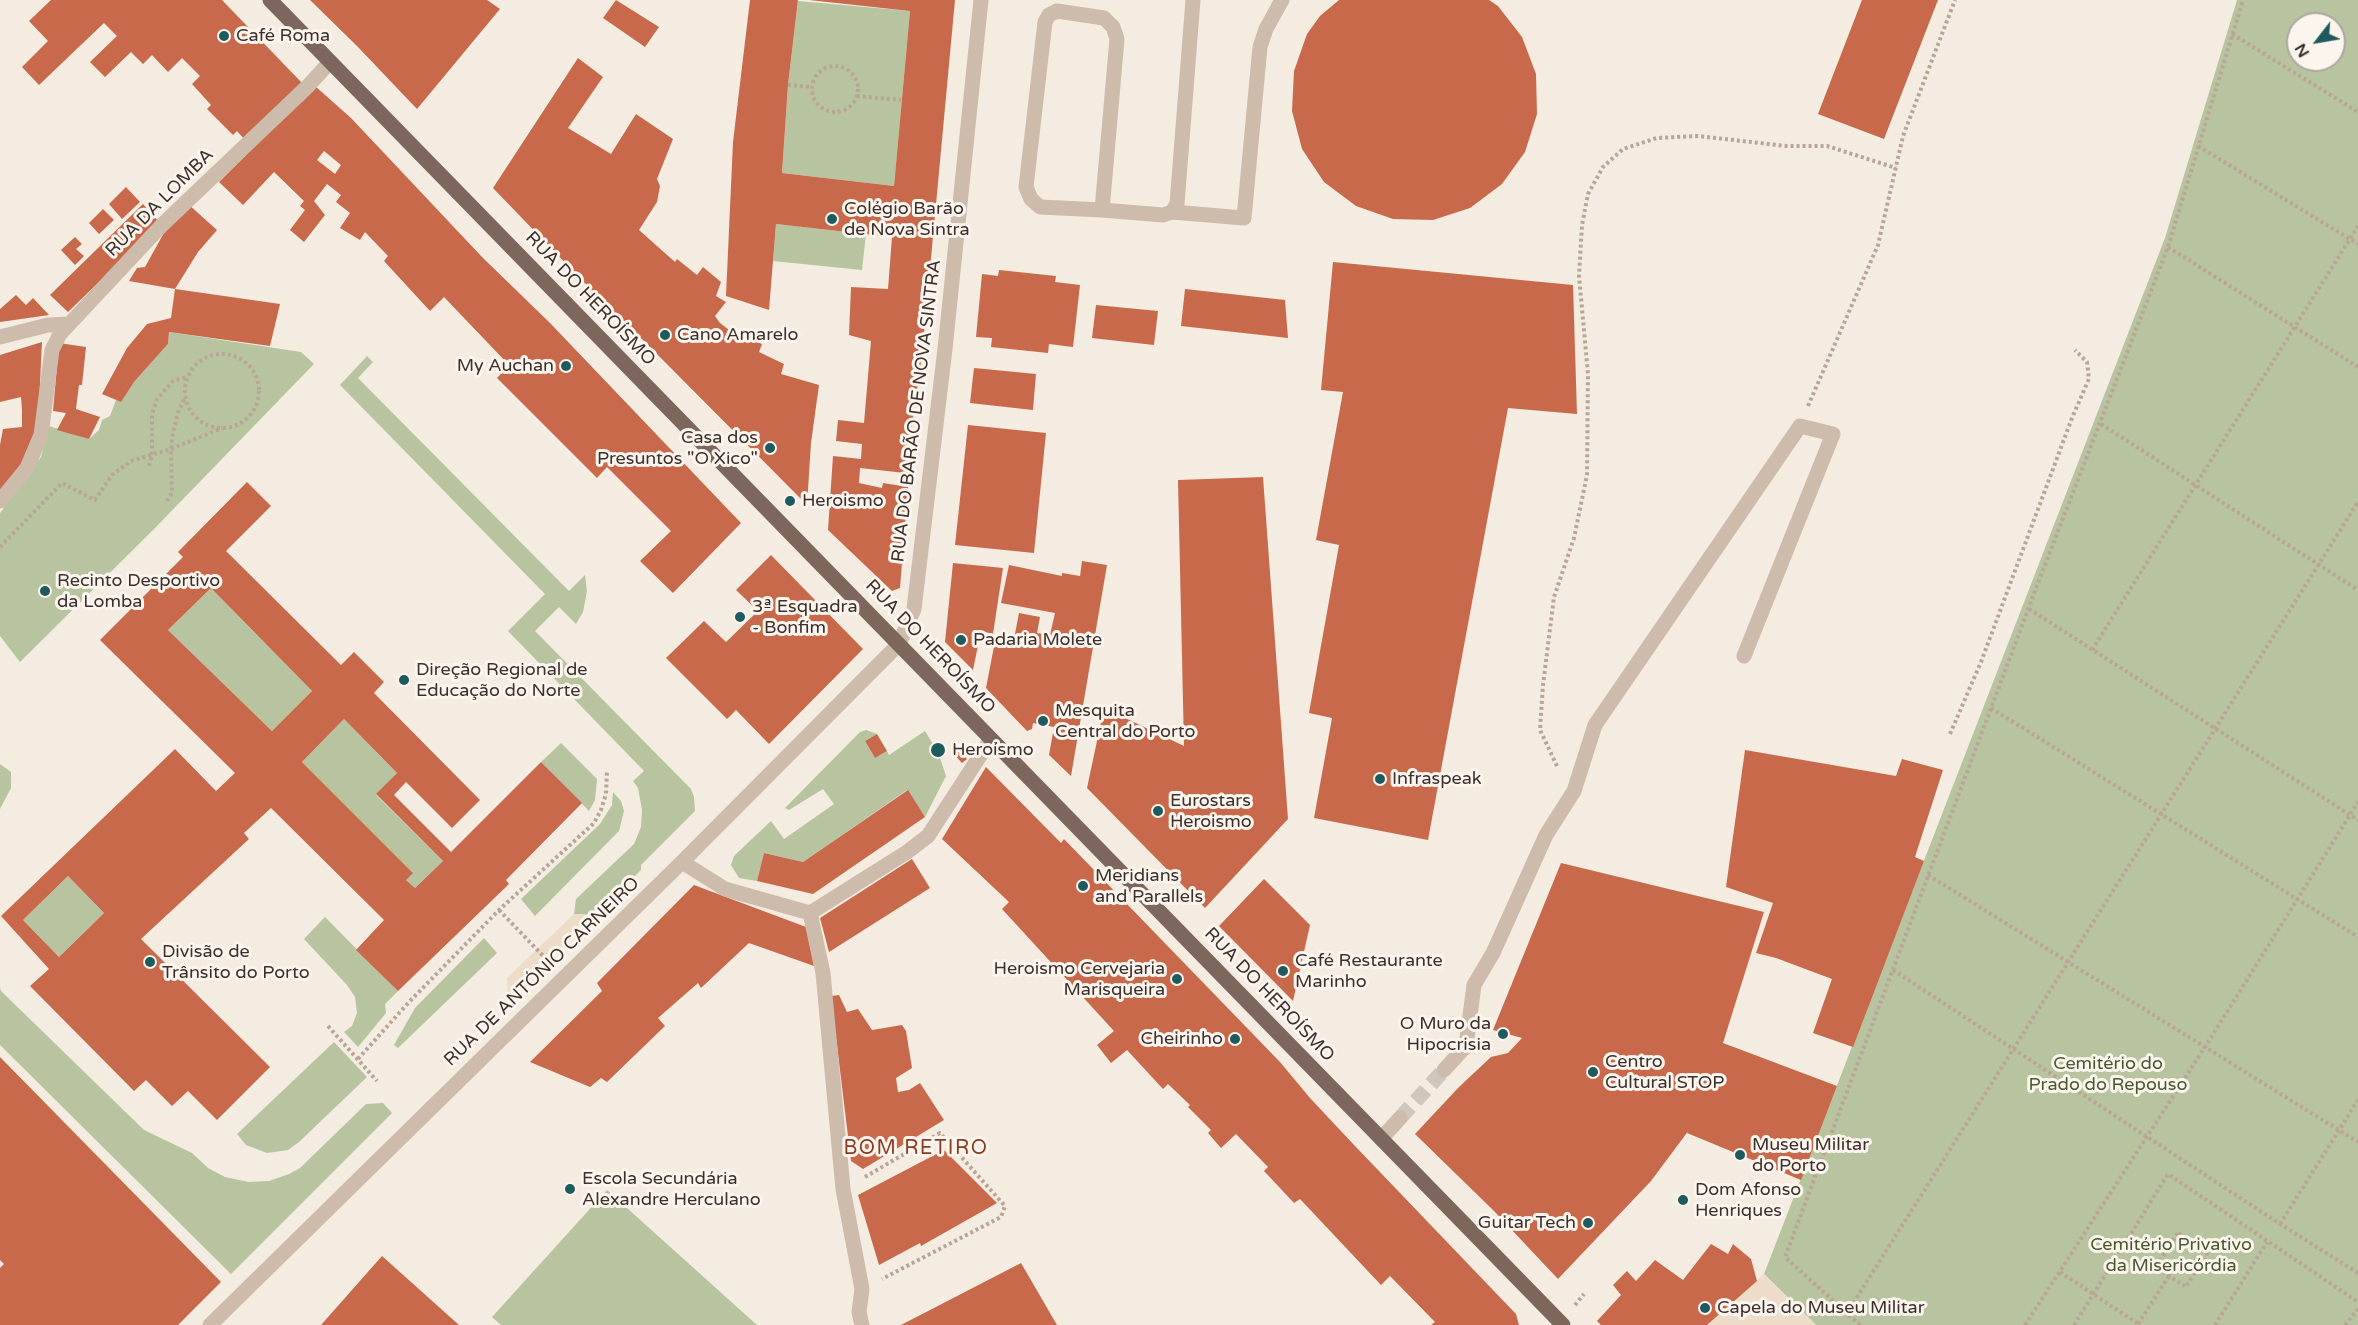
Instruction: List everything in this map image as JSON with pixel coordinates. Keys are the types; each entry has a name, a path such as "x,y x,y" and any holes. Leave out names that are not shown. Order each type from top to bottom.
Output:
{"main road":[{"name":"RUA DO HEROÍSMO","path":"270,0 1560,1324"}],"street":[{"name":"RUA DO BARÃO DE NOVA SINTRA","path":"898,644 914,609 945,349 981,0"},
{"path":"1172,212 1177,204 1194,0"},
{"path":"1102,210 1117,39 1113,27 1104,18 1057,11 1049,15 1045,22 1026,187 1031,199 1040,207 1162,215 1172,212 1244,218 1260,47 1266,29 1282,0"},
{"name":"RUA DA LOMBA","path":"0,501 27,468 41,435 52,350 60,334 162,225 308,86 330,62"},
{"path":"0,337 48,325 69,324"},
{"path":"1444,1070 1466,1046 1473,985 1493,953 1546,835 1574,791 1595,725 1800,426 1833,434 1744,656"},
{"name":"RUA DE ANTÓNIO CARNEIRO","path":"210,1325 682,862 898,644"},
{"path":"682,862 725,889 810,914 928,836 991,739"},
{"path":"810,914 823,973 843,1189 862,1289 859,1312 862,1325"},
{"path":"1381,1138 1400,1118"}],"path":[{"path":"1800,426 1878,245 1903,136 1955,0"},
{"path":"1860,1325 1785,1257 1991,708 2102,424 2168,247 2243,0"},
{"path":"2232,34 2358,112"},
{"path":"839,67 852,74 856,81 857,96 848,108 834,113 815,102 812,87 818,73 824,69 839,67"},
{"path":"788,85 812,87"},
{"path":"857,96 901,100"},
{"path":"1574,791 1557,765 1540,730 1554,597 1574,538 1587,475 1588,374 1579,276 1582,225 1588,194 1603,167 1623,149 1657,138 1698,136 1762,144 1827,146 1896,168"},
{"path":"2198,147 2358,244"},
{"path":"2092,650 2358,226"},
{"path":"2168,247 2358,367"},
{"path":"1950,734 1981,662 2072,418 2090,380 2087,362 2075,350"},
{"path":"0,547 2,542 62,483 95,500 112,475 131,460 171,449 245,420 253,411 258,400 259,388 256,376 239,358 227,354 215,354 194,366 187,377 186,396 191,412 200,421 222,428"},
{"path":"149,466 152,455 151,420 157,399 173,381 187,377"},
{"path":"167,501 171,493 171,449 178,412 186,396"},
{"path":"2102,424 2358,590"},
{"path":"1847,1313 2358,502"},
{"path":"2029,609 2358,820"},
{"path":"1991,708 2358,937"},
{"path":"358,1059 409,1002 500,910 594,823 602,810 606,794 607,770"},
{"path":"2025,1325 2205,1047 2358,802"},
{"path":"1928,875 2358,1142"},
{"path":"500,910 537,950"},
{"path":"1893,970 2358,1273"},
{"path":"328,1026 377,1081"},
{"path":"2280,1224 2358,1100"},
{"path":"843,1189 940,1133 1005,1206 1001,1217 862,1289"},
{"path":"2074,1325 2168,1174 2358,1302"},
{"path":"2178,1233 2208,1252 2186,1287 2169,1276 2156,1267 2178,1233"},
{"path":"2215,1325 2267,1241"},
{"path":"2060,1272 2139,1324 2169,1276"},
{"path":"2345,1325 2358,1309"}],"green space":[{"name":"Cemitério do Prado do Repouso","path":"2237,0 2358,0 2358,1325 1816,1325 1764,1274 2165,238"},
{"path":"798,1 910,11 894,186 782,173 788,85"},
{"path":"776,224 866,234 862,270 773,261"},
{"path":"169,332 301,352 314,364 155,528 20,662 0,636 0,513 41,457 49,426 89,439 99,430 102,420 110,416 116,400 121,401 134,382 168,344"},
{"path":"367,356 373,362 358,378 569,591 585,575 587,591 583,612 576,624 559,607 535,631 691,789 695,811 641,865 641,870 595,915 574,914 576,899 634,844 641,827 642,810 638,788 633,781 644,771 508,631 545,594 340,385"},
{"path":"211,588 312,691 272,731 168,630"},
{"path":"344,719 397,773 376,795 443,861 415,888 406,880 412,872 302,762"},
{"path":"866,730 877,734 865,741 875,758 887,751 889,755 925,731 938,752 946,776 925,817 907,790 803,862 764,853 757,881 739,878 731,865 734,856 771,821 784,839 834,804 823,789 789,810 785,808 860,732"},
{"path":"561,743 597,779 595,800 589,811 541,762"},
{"path":"0,764 11,772 11,788 0,809"},
{"path":"613,792 621,801 624,811 619,831 535,916 521,899 600,824 612,805"},
{"path":"68,876 104,913 59,957 23,920"},
{"path":"325,917 398,991 385,1004 386,1013 358,1047 344,1032 352,1026 357,1013 355,997 347,985 304,939"},
{"path":"484,938 497,953 398,1048 394,1045 415,1008"},
{"path":"0,987 1,991 144,1130 192,1153 208,1168 225,1177 249,1182 269,1181 289,1174 300,1168 366,1104 383,1103 392,1113 231,1274 0,1045"},
{"path":"334,1042 367,1077 288,1150 267,1153 246,1145 237,1134"},
{"path":"607,1190 757,1325 501,1325 492,1317"}],"shaded area":[{"path":"574,914 595,915 508,1001 507,978"},
{"path":"1764,1274 1816,1325 1707,1325"}],"building":[{"path":"51,0 222,0 303,84 245,140 237,131 233,135 207,109 211,105 192,84 200,76 182,58 168,72 152,55 143,64 131,52 105,77 90,62 117,36 104,23 39,85 22,67 48,41 29,21"},
{"path":"310,0 487,0 500,9 417,109"},
{"path":"616,0 659,27 645,47 603,18"},
{"path":"750,0 798,0 788,85 782,173 894,186 910,11 809,0 955,0 922,355 905,473 860,468 859,483 882,488 883,483 908,487 900,588 892,591 828,530 833,456 861,459 862,444 836,441 838,420 864,423 871,341 849,335 851,287 888,289 892,237 776,224 769,310 726,296 733,142"},
{"path":"1339,0 1489,0 1498,6 1522,37 1536,74 1537,114 1525,152 1502,184 1470,208 1433,220 1393,219 1356,206 1324,182 1302,149 1292,111 1294,71 1307,34 1320,16"},
{"path":"1862,0 1938,0 1884,139 1818,114"},
{"path":"578,58 603,77 568,128 611,154 636,114 673,139 657,179 660,186 657,202 639,230 675,262 677,259 697,275 703,267 721,282 716,296 726,302 715,316 720,323 733,333 762,344 759,352 784,364 781,374 819,385 811,443 807,505 604,303 493,188"},
{"path":"315,86 351,118 483,258 550,323 741,523 673,593 640,561 671,531 607,467 597,478 497,378 509,365 444,297 430,311 384,261 388,256 365,232 360,240 340,228 350,213 336,202 341,195 327,184 314,201 325,215 304,242 290,230 305,210 300,206 304,201 274,172 243,205 219,182","holes":["324,151 341,165 335,174 317,160"]},
{"path":"126,187 140,202 122,219 109,204"},
{"path":"143,204 160,223 68,312 50,295"},
{"path":"188,204 217,230 198,252 175,289 129,281 137,268 145,267 170,222"},
{"path":"103,209 114,220 99,234 89,223"},
{"path":"75,237 82,244 76,249 84,256 75,265 61,250"},
{"path":"1333,262 1573,285 1577,414 1508,408 1428,840 1314,818 1332,718 1309,713 1339,545 1316,540 1343,392 1321,390"},
{"path":"999,270 1056,276 1055,282 1080,285 1073,347 1049,344 1048,353 991,347 992,338 976,337 982,274 998,276"},
{"path":"175,289 280,304 270,346 169,332 168,344 134,382 121,402 102,394 127,348 147,324 171,318"},
{"path":"1185,289 1285,300 1288,338 1181,326"},
{"path":"16,295 26,305 33,298 49,315 0,322 0,309"},
{"path":"1096,305 1158,311 1154,345 1092,338"},
{"path":"42,342 38,426 30,450 0,497 0,445 3,429 22,427 22,410 21,397 0,402 0,355"},
{"path":"59,343 86,347 82,385 79,385 76,409 100,417 89,439 57,430 66,413 53,411"},
{"path":"974,368 1036,374 1033,410 970,403"},
{"path":"968,425 1046,433 1034,553 955,545"},
{"path":"1263,477 1288,819 1205,908 1087,788 1104,708 1184,746 1178,480"},
{"path":"247,482 271,506 226,551 341,665 354,652 384,682 374,693 480,800 452,828 406,782 394,795 451,852 541,762 582,803 506,880 509,884 398,991 356,950 384,920 271,808 244,833 249,839 141,939 270,1067 217,1120 188,1091 172,1106 146,1080 134,1091 30,986 49,969 1,916 175,749 216,791 235,773 100,640 183,557 178,552","holes":["211,588 312,691 272,731 168,630","344,719 397,773 376,794 443,861 415,888 406,880 413,873 302,762","68,876 104,913 59,957 23,920"]},
{"path":"771,555 863,649 769,744 736,710 727,719 666,658 704,621 726,642 758,611 736,590"},
{"path":"1082,561 1107,565 1071,776 1049,755 1054,727 1033,723 1032,729 1027,731 986,688 996,636 1014,639 1019,613 1040,617 1037,633 1050,635 1055,613 1001,603 1009,565 1062,576 1062,573 1080,576"},
{"path":"953,563 1003,568 993,634 981,631 973,670 945,642"},
{"path":"877,734 887,751 875,758 865,741"},
{"path":"955,747 967,759 962,763 951,751"},
{"path":"1745,750 1896,776 1902,759 1943,770 1915,857 1924,861 1853,1047 1813,1033 1832,979 1756,953 1773,903 1726,887"},
{"path":"986,767 1061,843 1064,839 1280,1062 1310,1098 1516,1314 1519,1325 1431,1325 1435,1322 1390,1276 1381,1285 1300,1199 1294,1203 1264,1171 1268,1167 1236,1134 1221,1148 1208,1133 1211,1130 1188,1107 1190,1105 1168,1084 1163,1089 1127,1050 1111,1063 1097,1045 1114,1031 1002,909 1009,902 942,839"},
{"path":"908,790 925,817 813,894 757,881 764,853 803,862"},
{"path":"912,859 930,888 829,952 820,918"},
{"name":"Centro Cultural STOP","path":"1561,863 1764,912 1723,1043 1837,1086 1801,1180 1687,1133 1689,1130 1651,1181 1558,1279 1494,1211 1415,1134 1491,1057 1508,1053 1522,1038 1493,1030"},
{"path":"1264,879 1310,925 1293,1001 1219,926"},
{"path":"694,885 806,927 814,966 749,943 701,988 698,983 658,1018 665,1026 607,1082 601,1078 590,1087 530,1062 602,991 597,983"},
{"path":"839,995 847,1012 858,1009 872,1030 902,1025 906,1031 912,1068 896,1078 898,1092 909,1090 920,1083 944,1120 863,1169 851,1161 831,996"},
{"path":"0,1057 221,1282 178,1325 0,1325 0,1268 4,1264 0,1260"},
{"path":"944,1150 997,1203 921,1246 920,1243 879,1265 858,1195"},
{"path":"1711,1244 1728,1254 1733,1244 1751,1259 1757,1281 1707,1325 1601,1325 1597,1321 1621,1295 1613,1285 1627,1271 1636,1281 1655,1260 1683,1280"},
{"path":"382,1256 459,1325 321,1325"},
{"path":"1021,1263 1057,1325 901,1325"}],"tunnel":[{"path":"1400,1118 1444,1070"}],"place":[{"name":"Café Roma","path":"224,36"},
{"name":"Colégio Barão de Nova Sintra","path":"832,219"},
{"name":"Cano Amarelo","path":"665,335"},
{"name":"My Auchan","path":"566,366"},
{"name":"Casa dos Presuntos \"O Xico\"","path":"770,448"},
{"name":"Heroismo","path":"790,501"},
{"name":"Recinto Desportivo da Lomba","path":"45,591"},
{"name":"3ª Esquadra - Bonfim","path":"740,617"},
{"name":"Padaria Molete","path":"961,640"},
{"name":"Direção Regional de Educação do Norte","path":"404,680"},
{"name":"Mesquita Central do Porto","path":"1043,721"},
{"name":"Heroísmo","path":"938,750"},
{"name":"Infraspeak","path":"1380,779"},
{"name":"Eurostars Heroismo","path":"1158,811"},
{"name":"Meridians and Parallels","path":"1083,886"},
{"name":"Divisão de Trânsito do Porto","path":"150,962"},
{"name":"Café Restaurante Marinho","path":"1283,971"},
{"name":"Heroismo Cervejaria Marisqueira","path":"1177,979"},
{"name":"O Muro da Hipocrisia","path":"1503,1034"},
{"name":"Cheirinho","path":"1235,1039"},
{"name":"Centro Cultural STOP","path":"1593,1072"},
{"name":"Museu Militar do Porto","path":"1740,1155"},
{"name":"Escola Secundária Alexandre Herculano","path":"570,1189"},
{"name":"Dom Afonso Henriques","path":"1683,1200"},
{"name":"Guitar Tech","path":"1588,1223"},
{"name":"Capela do Museu Militar","path":"1705,1308"}],"district":[{"name":"BOM RETIRO","path":"916,1149"}],"park label":[{"name":"Cemitério Privativo da Misericórdia","path":"2171,1255"}]}
